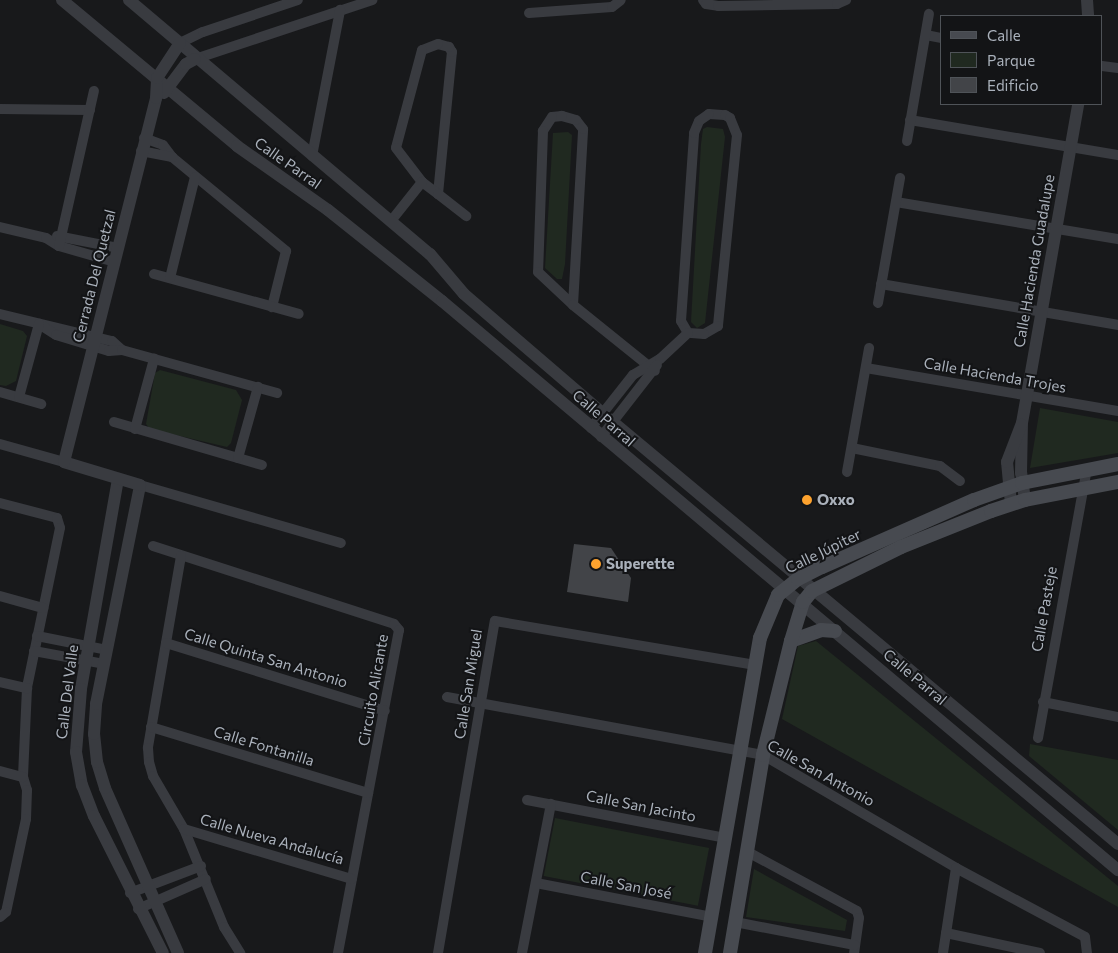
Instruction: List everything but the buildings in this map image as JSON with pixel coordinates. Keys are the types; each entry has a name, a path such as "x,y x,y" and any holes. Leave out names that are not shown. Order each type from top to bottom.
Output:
{"main road":[{"name":"Calle Júpiter","path":"705,953 764,623 771,606 784,588 924,521 1007,488 1022,483 1118,464"},
{"name":"Calle Júpiter","path":"730,953 763,755 791,640 803,602 812,590 901,547 1011,504 1083,487 1118,482"},
{"path":"791,640 821,630 835,631"}],"street":[{"name":"Calle Parral","path":"62,0 237,146 328,210 442,301 591,428 803,602 1118,870"},
{"name":"Calle Parral","path":"129,0 180,43 195,59 430,254 476,305 798,580 1118,844"},
{"path":"157,78 180,43 203,32 298,0"},
{"path":"156,98 169,90 186,64 195,59 372,0"},
{"path":"535,8 612,7 621,0"},
{"path":"704,0 710,6 784,2 837,4 846,0"},
{"path":"1087,0 1088,15"},
{"path":"312,156 340,10"},
{"path":"907,141 929,14"},
{"path":"926,36 940,38"},
{"path":"438,194 452,52 449,47 438,44 422,50 396,148 422,182 466,216"},
{"path":"1103,66 1118,68"},
{"name":"Cerrada Del Quetzal","path":"64,462 115,262 144,138 156,98 157,78"},
{"path":"60,241 94,91"},
{"name":"Calle Hacienda Guadalupe","path":"1025,500 1022,483 1022,423 1078,105"},
{"path":"0,110 90,110"},
{"path":"591,428 633,375 647,364 660,359 688,333 704,334 718,326 737,135 734,123 725,114 709,114 699,121 694,133 681,321 688,333"},
{"path":"573,305 583,129 576,120 562,116 552,117 543,131 537,265 542,278 573,305 655,371"},
{"path":"910,120 1118,155"},
{"path":"144,138 163,146 172,157 195,177 286,251 272,307"},
{"path":"141,151 172,157"},
{"path":"170,278 195,177"},
{"path":"878,303 900,178"},
{"path":"390,222 422,182"},
{"path":"896,202 1118,239"},
{"path":"0,227 60,241 118,248"},
{"path":"60,241 115,262"},
{"path":"154,274 299,314"},
{"path":"881,284 1118,325"},
{"path":"0,314 94,341 112,341 122,350 277,393"},
{"path":"19,397 39,324"},
{"path":"847,472 869,348"},
{"path":"135,429 154,359"},
{"path":"601,436 655,371 660,359"},
{"name":"Calle Hacienda Trojes","path":"866,368 1118,411"},
{"path":"238,458 258,387"},
{"path":"0,392 41,404"},
{"path":"114,422 262,466"},
{"name":"Calle Hacienda Guadalupe","path":"1011,504 1007,488 1009,449 1022,423"},
{"path":"0,444 341,543"},
{"path":"852,448 940,466 960,482"},
{"name":"Calle Pasteje","path":"1038,738 1043,702 1087,469"},
{"name":"Calle Del Valle","path":"118,479 76,722 76,752 82,785 130,893 162,953"},
{"name":"Calle Del Valle","path":"140,485 104,664 94,734 97,762 146,885 178,953"},
{"path":"0,503 57,518 60,522 27,688 23,777 27,790 26,819 6,912 0,917"},
{"name":"Circuito Alicante","path":"153,546 397,627 399,635 386,711 368,792 338,953"},
{"path":"181,556 151,727 149,762 153,776 184,829 224,927 240,953"},
{"path":"0,596 43,608"},
{"name":"Calle San Miguel","path":"438,953 493,623 497,621 755,665"},
{"path":"37,636 107,650"},
{"name":"Calle Quinta San Antonio","path":"166,644 386,711"},
{"path":"34,651 104,664"},
{"path":"0,682 27,688"},
{"name":"Calle San Antonio","path":"447,697 763,755 956,868 1085,937 1088,949"},
{"path":"1043,702 1118,717"},
{"name":"Calle Fontanilla","path":"151,727 368,792"},
{"path":"0,771 23,777"},
{"name":"Calle San Jacinto","path":"527,800 726,838"},
{"path":"522,953 551,804"},
{"name":"Calle Nueva Andalucía","path":"184,829 352,879"},
{"path":"734,922 854,949 859,918 857,911 746,851"},
{"path":"130,893 146,885 200,866"},
{"path":"943,953 956,868"},
{"path":"138,909 206,879"},
{"name":"Calle San José","path":"536,883 712,917"},
{"path":"946,933 1040,953"}],"green space":[{"path":"707,127 723,129 725,137 705,323 697,328 691,322 701,144 703,129"},
{"path":"568,132 572,135 565,264 562,279 557,279 545,268 553,133"},
{"path":"0,324 23,331 27,336 16,381 6,386 0,385"},
{"path":"160,370 236,390 242,400 231,443 227,447 150,429 146,424 155,373"},
{"path":"1040,408 1118,422 1118,453 1030,468"},
{"path":"816,641 1118,886 1118,907 782,719 798,646"},
{"path":"1030,744 1118,760 1118,830 1029,756"},
{"path":"555,818 709,848 698,906 544,876"},
{"path":"754,869 847,920 845,931 746,917"}],"place":[{"name":"Oxxo","path":"807,500"},
{"name":"Superette","path":"596,564"}]}
